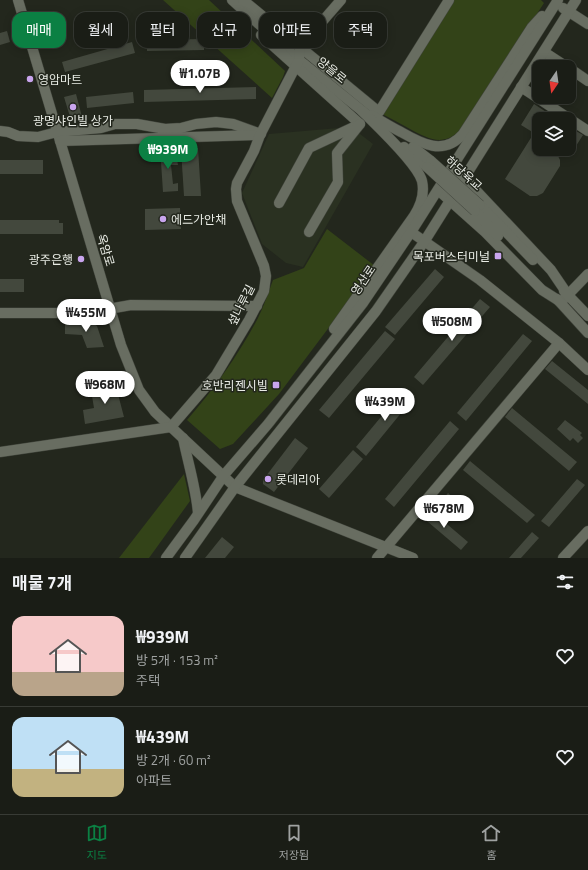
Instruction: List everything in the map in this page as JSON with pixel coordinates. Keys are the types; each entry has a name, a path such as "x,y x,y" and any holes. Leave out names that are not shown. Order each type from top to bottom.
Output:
{"street":[{"name":"옥암로","path":"18,0 110,310 130,369 139,390 155,412 224,475 235,487"},
{"path":"225,0 297,63 360,124"},
{"name":"양을로","path":"232,0 297,63 362,111 429,164"},
{"path":"243,0 259,13"},
{"path":"326,17 341,0"},
{"path":"301,48 379,112 449,0"},
{"path":"185,558 235,487 376,311 424,242 576,0"},
{"path":"362,111 426,145 438,147 444,146 463,134 532,27 556,1 569,12 588,24"},
{"name":"영산로","path":"166,558 224,475 268,424 362,303 438,190 556,1"},
{"path":"297,63 300,48"},
{"path":"544,52 556,60"},
{"name":"섶나루길","path":"171,427 216,375 257,306 264,291 265,271 237,201 236,189 240,176 254,152 260,135 297,63"},
{"path":"576,73 588,81"},
{"path":"521,87 588,131"},
{"path":"268,424 420,205 423,186 416,170 362,111"},
{"path":"58,136 115,124 137,124 165,129 216,122 233,124 260,135"},
{"path":"279,203 310,148 360,124"},
{"path":"309,232 338,182 337,153 360,124"},
{"path":"0,131 24,137 260,135"},
{"name":"하당육교","path":"429,164 478,208"},
{"path":"453,166 551,270 568,295"},
{"path":"438,190 485,232 542,290 560,302"},
{"path":"478,208 588,316"},
{"path":"478,208 588,333"},
{"path":"411,232 480,280 559,343 588,370"},
{"path":"560,302 588,274"},
{"path":"0,313 86,313 110,310 131,305 257,306"},
{"path":"377,558 559,343"},
{"path":"0,452 171,427"},
{"path":"183,438 197,497 198,513"},
{"path":"235,487 413,558"},
{"path":"563,558 588,531"}],"shaded area":[{"path":"351,127 373,144 303,267 286,263 262,244 242,193 269,134"}],"green space":[{"path":"163,0 209,0 222,12 197,12 197,31 189,23 189,12 176,12"},
{"path":"454,0 541,0 544,3 461,130 448,138 436,140 423,136 382,114"},
{"path":"251,39 285,71 272,98 216,48 251,48"},
{"path":"327,229 375,266 279,394 233,444 220,449 187,420 217,383 243,345 260,313 273,280 304,268"},
{"path":"184,474 190,501 149,558 119,558"}],"building":[{"path":"7,31 10,42 0,45 0,33"},
{"path":"189,39 197,39 197,48 204,48 204,50 147,51 147,48 189,48"},
{"path":"132,42 135,53 65,72 62,62 111,48 128,48 128,43"},
{"path":"256,87 256,99 144,102 144,90"},
{"path":"133,92 134,103 87,108 86,97"},
{"name":"광명샤인빌 상가","path":"76,94 82,117 71,120 64,97"},
{"path":"534,104 546,112 532,112 532,132 521,125"},
{"path":"576,131 583,135 576,146"},
{"path":"532,136 532,156 558,156 560,160 560,166 543,193 537,196 530,196 505,179"},
{"path":"160,147 170,147 171,160 177,159 178,165 171,165 173,184 178,183 178,191 163,192"},
{"path":"198,148 201,196 184,196 181,149"},
{"path":"0,160 43,160 43,174 0,174"},
{"name":"에드가안채","path":"180,208 181,229 145,230 145,209"},
{"path":"0,220 59,220 59,223 63,223 63,234 0,234"},
{"path":"435,269 444,277 395,335 385,327"},
{"path":"0,279 24,279 24,292 0,292"},
{"path":"480,299 490,307 423,385 414,377"},
{"path":"91,322 97,326 104,347 87,348 82,335 65,334 65,323"},
{"path":"385,331 395,339 329,418 319,410"},
{"path":"523,334 532,341 466,421 457,413"},
{"path":"552,361 588,390 588,404 545,369"},
{"path":"114,379 124,417 85,424 83,410 94,408 92,396 105,394 102,380"},
{"path":"405,388 415,396 366,456 356,447"},
{"path":"512,408 577,462 569,471 505,417"},
{"path":"565,420 582,433 580,435 583,438 578,443 573,438 570,441 557,429"},
{"path":"450,421 459,429 394,507 385,499"},
{"path":"295,438 308,448 274,492 263,484 263,480"},
{"path":"353,450 363,459 329,498 319,489"},
{"path":"470,461 535,515 527,523 463,470"},
{"path":"577,479 585,485 549,527 541,521"},
{"path":"448,493 456,500 444,514 436,507"},
{"path":"428,508 468,542 461,550 421,516"},
{"path":"532,532 539,538 521,558 509,558"},
{"path":"222,537 234,547 225,558 205,558"}],"place":[{"name":"영암마트","path":"30,79"},
{"name":"광명샤인빌 상가","path":"73,107"},
{"name":"에드가안채","path":"163,219"},
{"name":"목포버스터미널","path":"498,256"},
{"name":"광주은행","path":"81,259"},
{"name":"호반리젠시빌","path":"276,385"},
{"name":"롯데리아","path":"268,479"}]}
